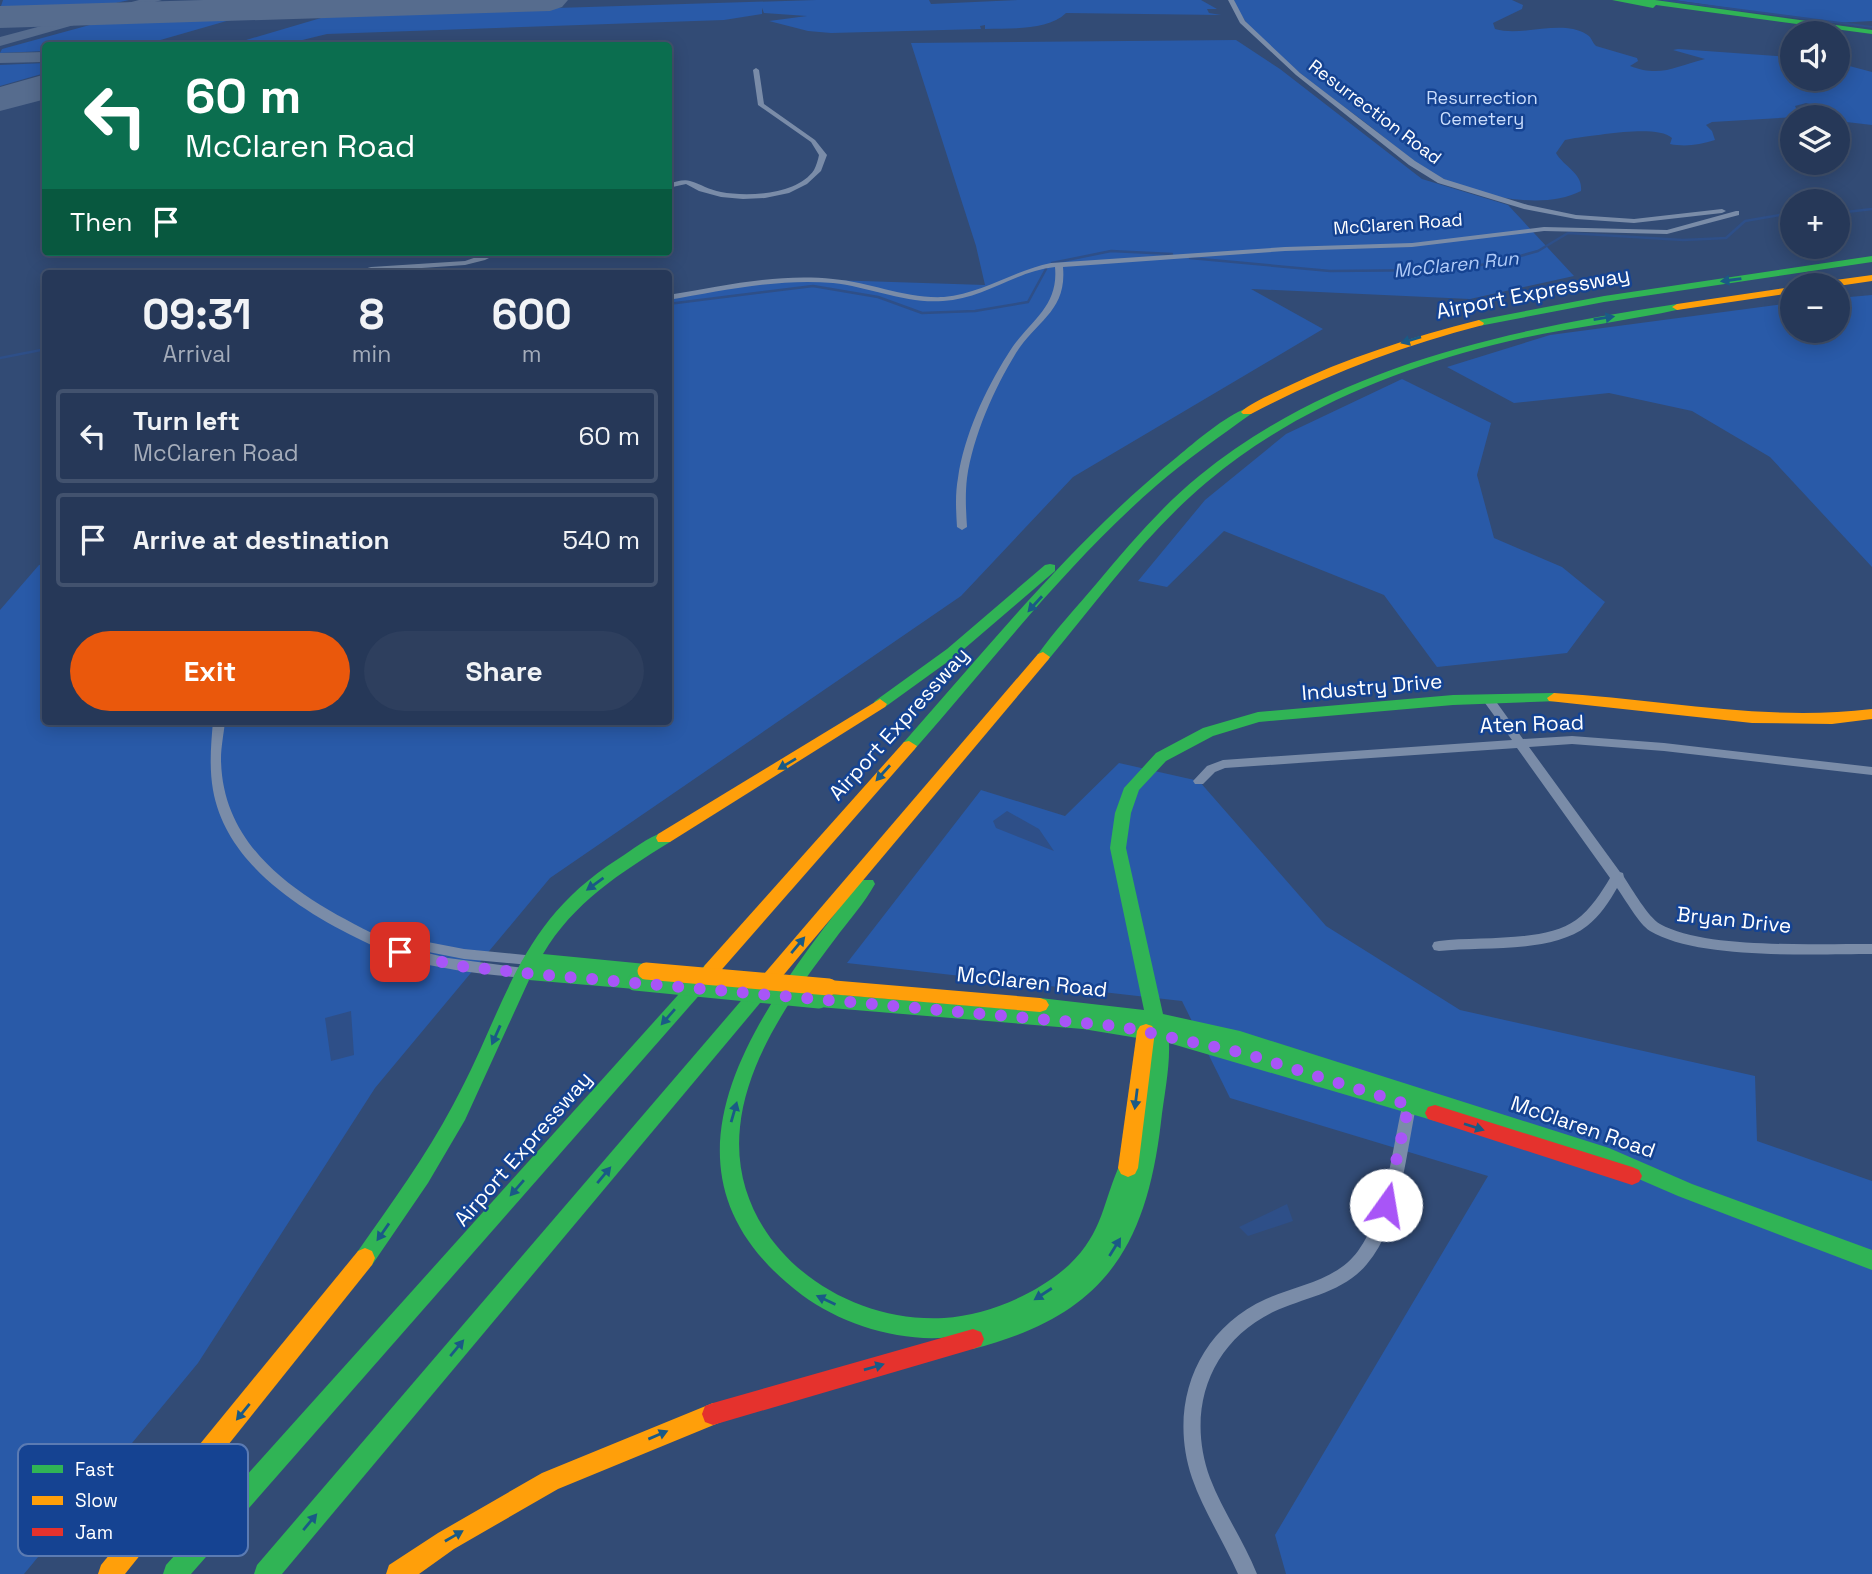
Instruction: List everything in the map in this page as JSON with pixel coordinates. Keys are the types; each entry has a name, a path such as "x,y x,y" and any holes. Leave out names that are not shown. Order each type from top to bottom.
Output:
{"main road":[{"path":"1616,0 1780,27"},
{"path":"1633,0 1780,25"},
{"path":"1639,0 1872,32"},
{"path":"1760,24 1780,27"},
{"path":"1850,37 1872,41"},
{"name":"Airport Expressway","path":"248,1492 1104,527 1143,486 1180,456 1248,411 1357,359 1451,328 1557,305 1872,259"},
{"path":"1850,281 1872,278"},
{"path":"1850,287 1872,285"},
{"name":"Airport Expressway","path":"266,1574 1138,545 1190,490 1225,461 1291,418 1388,372 1471,345 1537,329 1780,293"},
{"path":"216,1444 358,1269 420,1180 470,1092 527,966 556,921 585,891 628,860 904,690 973,638 1017,600 1152,471 1195,440 1248,411"},
{"path":"1138,545 882,864 827,937 767,1031 743,1082 730,1128 730,1182 750,1229 780,1270 820,1298 876,1321 933,1328 987,1319 1034,1300 1074,1273 1104,1234 1125,1186 1153,1027"},
{"name":"Industry Drive","path":"1153,1027 1118,848 1122,818 1134,782 1155,761 1188,741 1224,725 1258,717 1488,699 1551,697 1613,701 1789,722 1838,721 1872,714"},
{"name":"McClaren Road","path":"527,966 824,993 958,996 1153,1027 1411,1098 1609,1157 1685,1190 1872,1260"},
{"path":"398,1574 446,1541 550,1481 695,1419 1018,1326 1077,1291 1113,1252 1132,1217 1143,1174 1160,1051 1153,1027"},
{"path":"110,1574 125,1556"},
{"name":"Airport Expressway","path":"175,1574 191,1556"}],"street":[{"name":"Resurrection Road","path":"1231,0 1242,22 1298,74 1412,163 1441,181 1527,207 1576,217 1634,221 1721,211 1737,213"},
{"path":"672,185 687,182 714,196 751,198 787,189 805,181 818,169 823,155 816,143 761,105 757,94 756,70"},
{"name":"McClaren Road","path":"672,297 763,282 800,279 852,284 942,299 962,296 1032,268 1059,265 1285,249 1412,244 1544,229 1667,232 1737,213"},
{"path":"371,270 469,262 486,256"},
{"path":"962,527 960,493 964,467 1012,353 1056,302 1062,288 1059,265"},
{"name":"Bryan Drive","path":"1488,699 1652,926 1665,934 1755,947 1872,949"},
{"name":"McClaren Road","path":"218,725 215,751 216,778 224,808 240,840 260,867 289,893 352,929 400,952 459,966 527,966"},
{"name":"Aten Road","path":"1199,781 1211,769 1223,764 1520,742 1610,742 1872,771"},
{"path":"1439,946 1460,942 1549,940 1564,934 1590,915 1611,890 1618,876"},
{"path":"1248,1574 1198,1469 1191,1423 1197,1382 1209,1355 1225,1334 1250,1314 1340,1277 1363,1258 1376,1235 1386,1205 1411,1098"}],"green space":[{"path":"3,0 129,0 102,6 0,9"},
{"path":"816,0 929,0 931,4 1018,0 1201,0 1217,9 1207,9 1209,13 1221,15 1066,13 1049,23 1028,27 985,29 985,25 980,26 981,29 831,33 808,31 769,21 807,16 764,13 762,8 762,14 724,20 327,34 294,42 239,42 331,15"},
{"name":"Resurrection Cemetery","path":"1234,0 1512,0 1523,5 1522,9 1493,23 1495,29 1576,30 1588,35 1596,46 1637,58 1638,61 1630,66 1651,71 1668,70 1705,59 1673,50 1678,49 1780,56 1780,91 1850,91 1850,66 1872,72 1872,125 1850,122 1850,105 1806,103 1780,105 1780,118 1712,122 1706,125 1715,140 1698,144 1670,144 1672,138 1664,134 1640,131 1565,140 1556,153 1579,179 1581,191 1548,200 1510,199 1455,184 1404,154 1278,55 1248,25"},
{"path":"1674,0 1872,0 1872,21 1821,21"},
{"path":"237,18 153,42 42,42 42,51 0,53 2,49 97,23"},
{"path":"1236,40 1280,69 1422,179 1508,205 1574,276 1470,299 1251,289 1323,329 1073,477 961,596 550,878 375,1088 198,1363 131,1444 18,1444 18,1556 39,1556 24,1574 0,1574 0,610 42,564 42,725 672,725 672,295 800,279 985,285 976,246 911,43"},
{"path":"42,63 42,74 0,86 0,65"},
{"path":"1872,295 1872,567 1770,457 1692,411 1609,393 1514,403 1447,367 1550,335 1780,305 1780,343 1850,343 1850,297"},
{"path":"1402,379 1491,423 1477,475 1494,538 1562,567 1605,602 1567,653 1437,667 1384,595 1224,531 1167,587 1138,581 1205,500 1286,434"},
{"path":"1119,763 1199,781 1326,926 1460,1010 1755,1076 1757,1141 1872,1181 1872,1574 1286,1574 1275,1535 1488,1176 1230,1098 1182,1001 847,963 981,790 1065,816"}],"shaded area":[{"path":"1007,811 1039,829 1054,851 996,828 993,821"},
{"path":"351,1011 354,1055 331,1061 325,1018"},
{"path":"1287,1204 1293,1221 1248,1236 1239,1227"}],"waterway":[{"path":"1664,0 1872,27"},
{"name":"McClaren Run","path":"1850,212 1872,209"},
{"name":"McClaren Run","path":"1190,258 1330,271 1443,270 1495,263 1538,251 1568,233 1683,240 1726,238 1745,221 1780,215"},
{"name":"McClaren Run","path":"1052,263 1111,251 1172,254"},
{"name":"McClaren Run","path":"672,304 813,286 878,297 922,313 975,311 1028,302 1046,269"},
{"name":"McClaren Run","path":"0,358 42,350"}],"taxiway":[{"path":"0,42 155,0"},
{"path":"0,58 42,57"},
{"path":"4,98 42,88"}],"runway":[{"path":"0,17 550,0"},
{"path":"0,99 42,87"}],"traffic: fast":[{"path":"1616,0 1653,6"},
{"path":"1639,0 1872,32"},
{"path":"1479,323 1604,299 1872,259"},
{"path":"1043,657 1120,565 1181,499 1254,440 1309,408 1367,382 1427,360 1489,342 1552,328 1677,307"},
{"path":"909,746 1026,611 1108,523 1198,445 1247,412"},
{"path":"880,704 952,652 1050,568"},
{"path":"1156,1024 1118,848 1123,813 1132,788 1161,757 1208,732 1258,717 1453,700 1554,698"},
{"path":"365,1258 420,1177 458,1114 529,962 555,922 592,886 664,838"},
{"path":"867,884 784,998 765,1029 737,1093 730,1126 729,1168 739,1206 758,1240 785,1270 817,1294 853,1312 892,1324 945,1328 984,1320 1039,1297 1081,1267 1111,1220 1128,1168"},
{"path":"530,960 646,971"},
{"path":"248,1492 711,970"},
{"path":"524,973 635,982"},
{"path":"266,1574 770,979"},
{"path":"635,982 819,1000"},
{"path":"819,1000 1083,1022 1181,1037 1435,1113"},
{"path":"1040,1005 1125,1013 1240,1038 1609,1157 1685,1190 1872,1260"},
{"path":"973,1339 1014,1327 1054,1306 1087,1281 1114,1251 1132,1215 1143,1175 1160,1051 1159,1033"},
{"path":"175,1574 191,1556"}],"traffic: slow":[{"path":"1850,281 1872,278"},
{"path":"1677,307 1780,292"},
{"path":"1247,412 1303,383 1360,359 1479,323"},
{"path":"770,979 1043,657"},
{"path":"1554,698 1752,718 1832,719 1872,714"},
{"path":"664,838 880,704"},
{"path":"711,970 909,746"},
{"path":"646,971 829,987"},
{"path":"829,987 1040,1005"},
{"path":"1128,1168 1146,1031"},
{"path":"215,1444 365,1258"},
{"path":"398,1574 446,1541 550,1481 713,1414"},
{"path":"110,1574 125,1556"}],"traffic: jam":[{"path":"1435,1113 1632,1176"},
{"path":"713,1414 973,1339"}],"route":[{"path":"400,952 459,966 819,1000 957,1009 1118,1026 1181,1037 1243,1053 1409,1105 1386,1205"}]}
